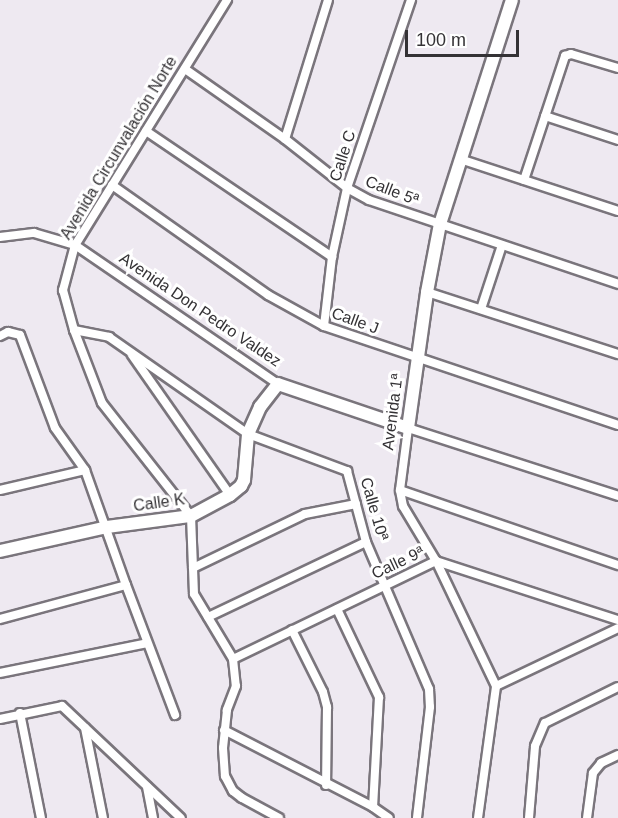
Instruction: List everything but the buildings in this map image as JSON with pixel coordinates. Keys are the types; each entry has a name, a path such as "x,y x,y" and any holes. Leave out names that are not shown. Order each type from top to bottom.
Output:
{"street":[{"name":"Avenida Circunvalación Norte","path":"191,516 102,403 74,330 63,290 75,245 227,0"},
{"path":"285,139 328,0"},
{"name":"Calle C","path":"324,326 332,257 347,188 411,0"},
{"name":"Avenida 1ª","path":"496,686 436,561 403,506 400,490 417,358 440,224 512,0"},
{"path":"524,180 565,56 571,54 618,68"},
{"name":"Calle 5ª","path":"185,69 285,139 347,188 375,203 618,284"},
{"path":"545,116 618,140"},
{"path":"146,131 332,257"},
{"path":"460,159 618,211"},
{"name":"Calle J","path":"112,185 268,295 324,326 618,425"},
{"name":"Avenida Don Pedro Valdez","path":"0,237 34,233 75,245 278,384 618,496"},
{"path":"481,309 502,245"},
{"path":"427,292 618,354"},
{"name":"Calle 10ª","path":"74,330 109,337 248,434 347,471 366,542 429,689 430,707 417,818"},
{"path":"0,336 8,332 20,335 55,428 85,470 175,715"},
{"path":"129,351 230,495 244,480 248,434 260,407 278,384"},
{"path":"0,490 85,470"},
{"path":"400,490 618,565"},
{"name":"Calle K","path":"0,551 107,527 191,516 230,495"},
{"path":"193,568 305,514 356,504"},
{"path":"191,516 194,594 233,658 236,686 224,730 224,767 228,784 242,798 279,818"},
{"path":"208,617 366,542"},
{"name":"Calle 9ª","path":"233,658 436,561 618,620"},
{"path":"0,619 126,585"},
{"path":"337,609 379,697 373,807"},
{"path":"478,818 496,686 618,628"},
{"path":"292,630 323,692 327,707 326,785"},
{"path":"0,674 147,643"},
{"path":"530,818 535,746 545,723 618,687"},
{"path":"0,719 62,706 181,818"},
{"path":"20,713 41,818"},
{"path":"85,728 103,818"},
{"path":"224,730 326,785 373,807 389,818"},
{"path":"587,818 593,773 601,763 618,755"},
{"path":"147,787 153,818"}]}
